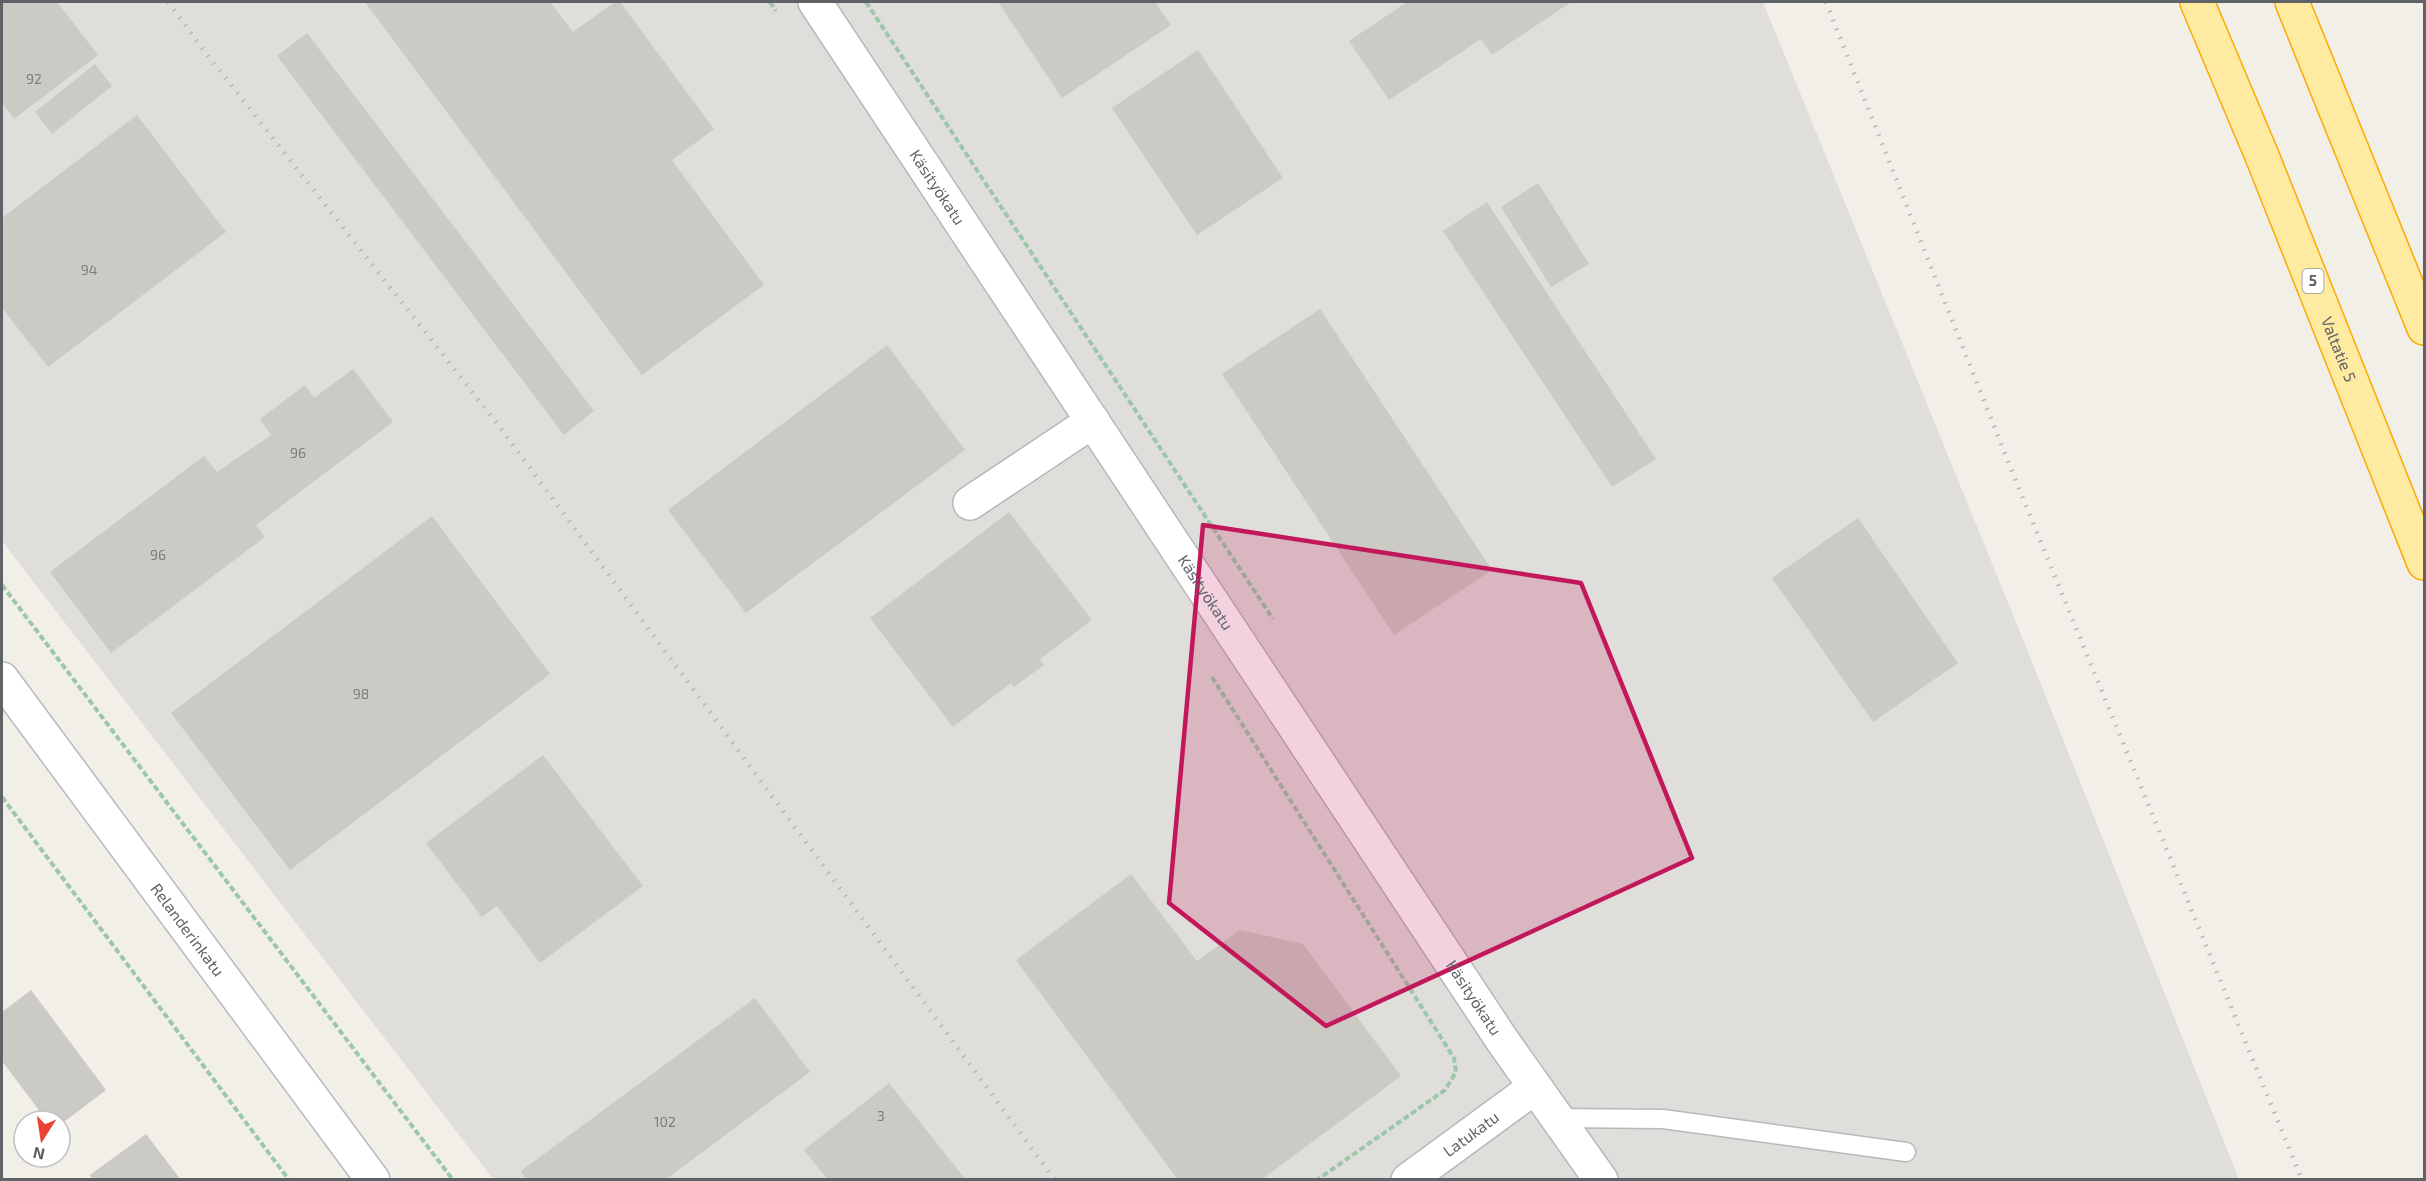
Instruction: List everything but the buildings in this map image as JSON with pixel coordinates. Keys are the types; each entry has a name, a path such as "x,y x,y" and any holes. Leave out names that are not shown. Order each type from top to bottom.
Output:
{"highway":[{"name":"Valtatie 5","path":"2197,2 2267,167 2424,563"},
{"path":"2292,2 2424,328"}],"street":[{"name":"Käsityökatu","path":"815,2 1535,1087 1601,1179"},
{"path":"970,503 1093,420"},
{"name":"Relanderinkatu","path":"2,679 373,1179"},
{"name":"Latukatu","path":"1408,1179 1535,1087"}],"lane":[{"path":"1558,1118 1663,1119 1906,1152"}],"path":[{"path":"770,2 783,21"},
{"path":"2,585 453,1179"},
{"path":"1207,669 1454,1058 1456,1072 1445,1090 1317,1179"},
{"path":"2,797 290,1179"}],"highlighted area":[{"path":"1203,525 1581,583 1692,858 1326,1026 1169,903"}],"shaded area":[{"path":"2,2 1763,2 2020,632 2239,1179 493,1179 2,541"}],"railway":[{"path":"168,2 499,426 1055,1180"},
{"path":"1826,2 2013,474 2302,1180"}]}
